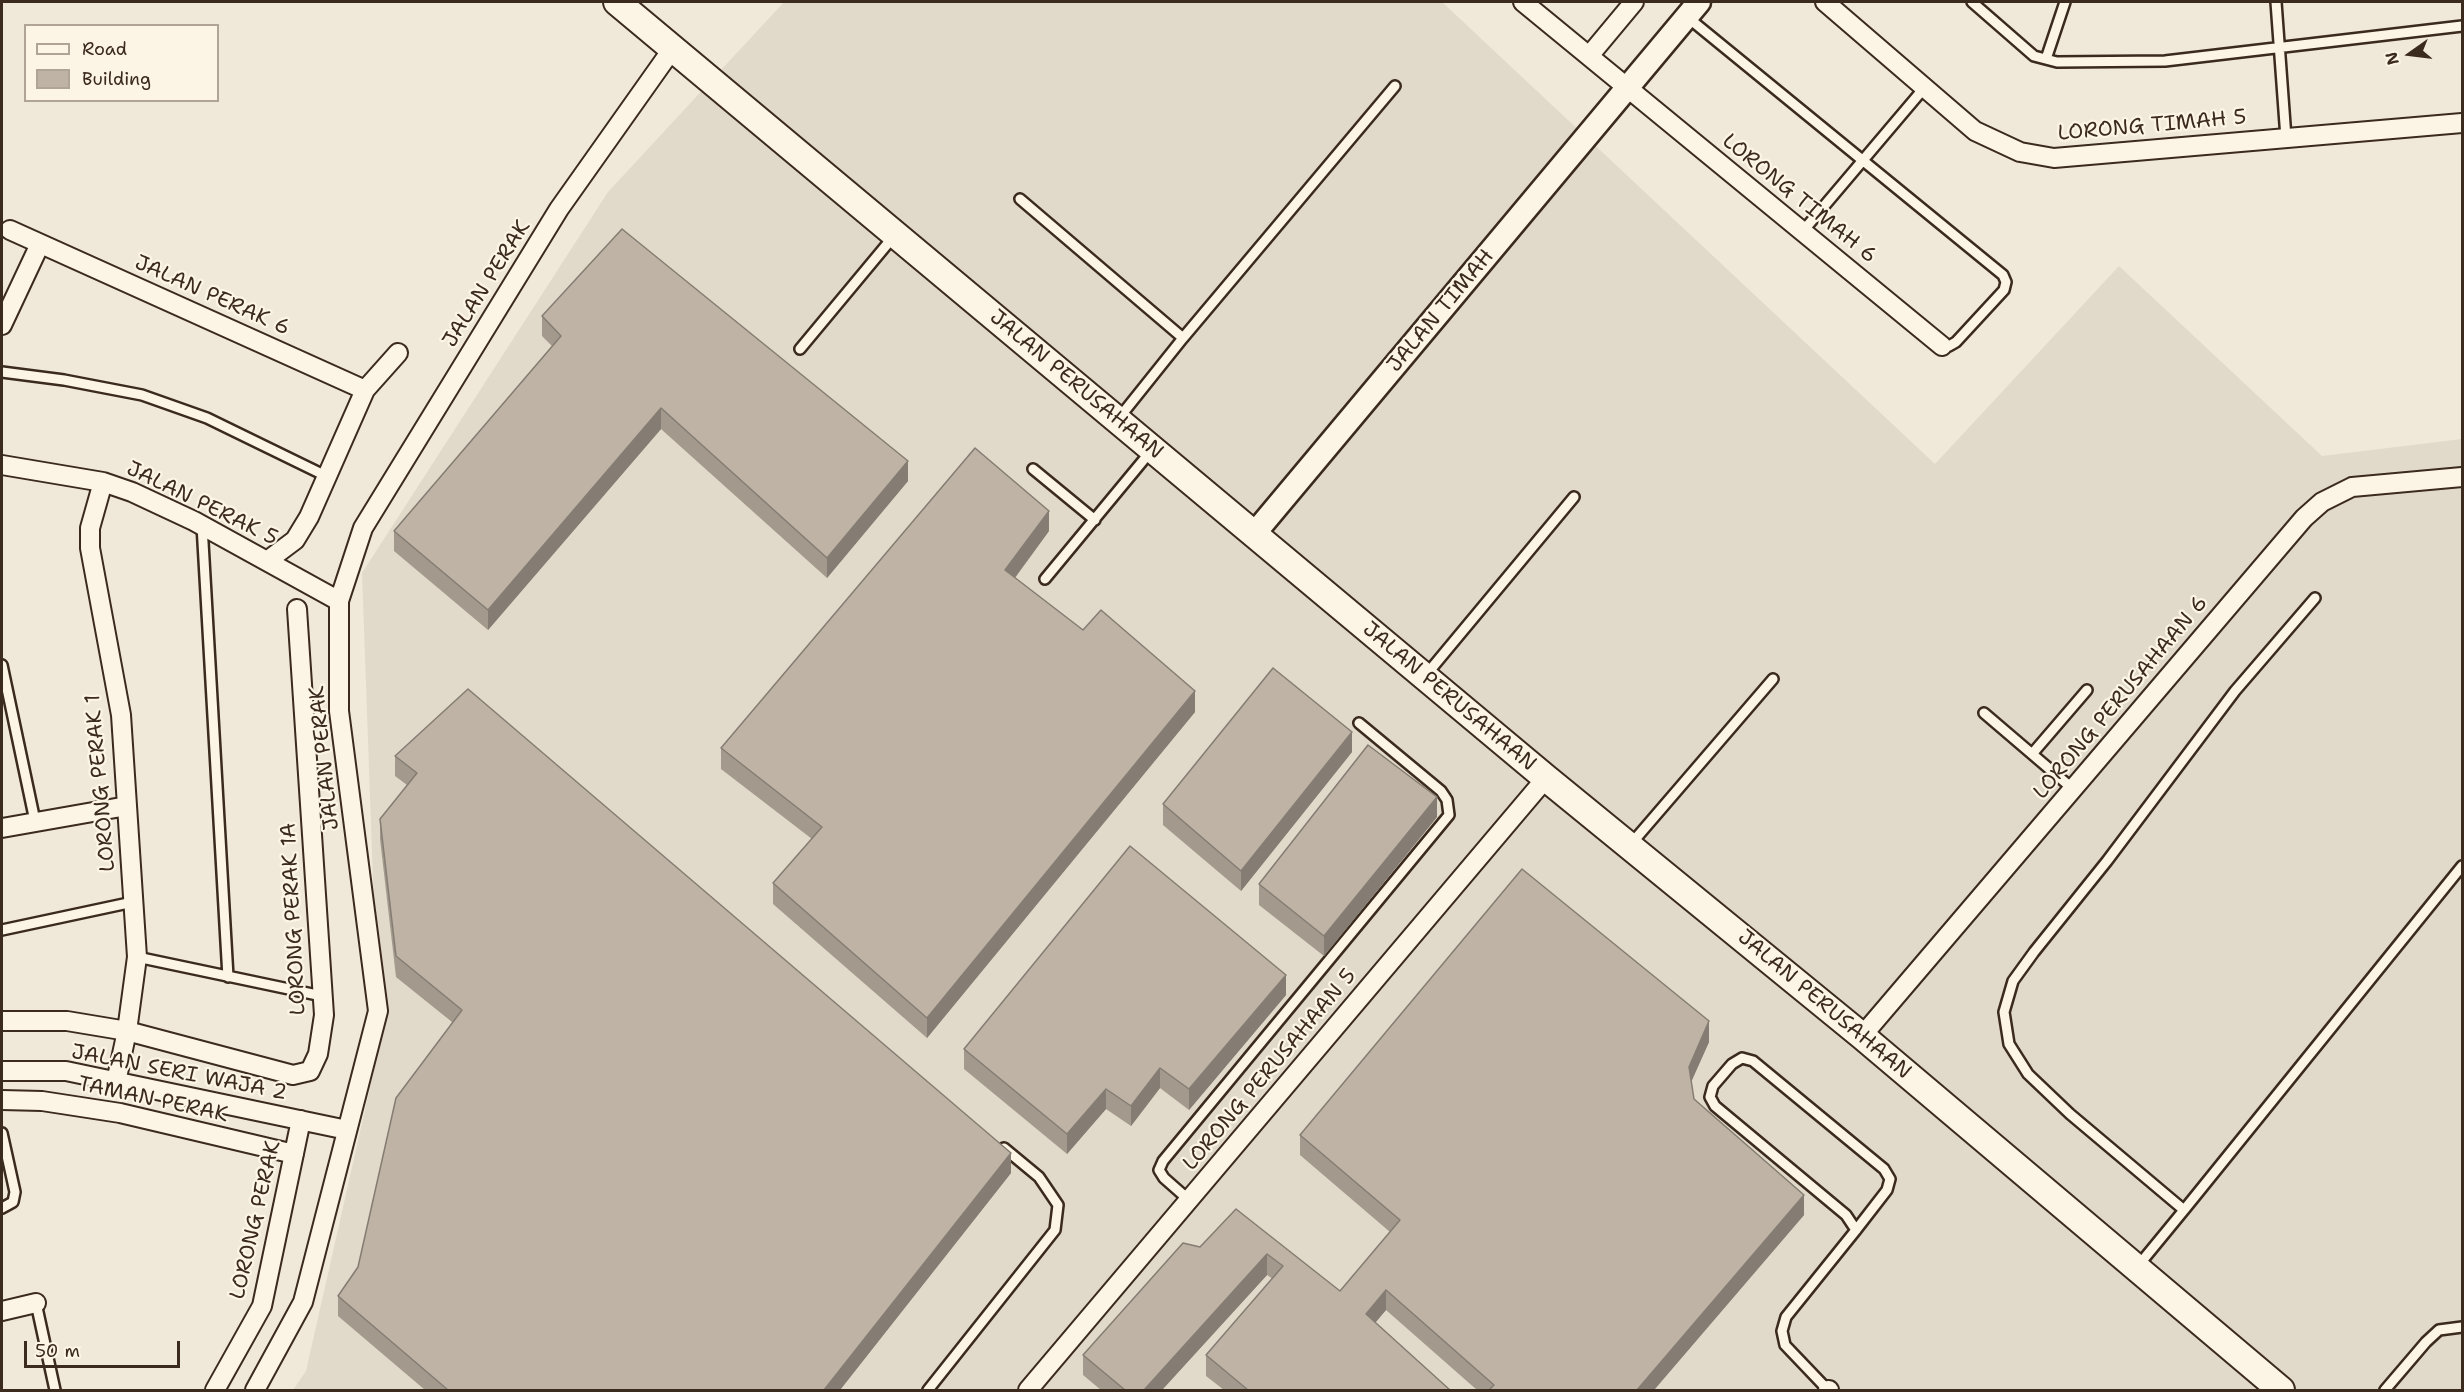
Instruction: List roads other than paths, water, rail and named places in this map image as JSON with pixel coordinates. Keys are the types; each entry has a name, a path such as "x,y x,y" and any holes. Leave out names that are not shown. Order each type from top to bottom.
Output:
{"main road":[{"name":"JALAN PERUSAHAAN","path":"617,2 1425,677 1862,1036 2281,1390"}],"street":[{"name":"LORONG TIMAH 6","path":"1523,2 1942,346"},
{"path":"1589,56 1634,2"},
{"name":"LORONG TIMAH 5","path":"1826,2 1975,131 2020,152 2054,158 2463,123"},
{"name":"JALAN TIMAH","path":"1254,534 1693,9"},
{"name":"JALAN PERAK","path":"255,1390 303,1302 378,1011 339,711 339,601 363,528 559,209 673,48"},
{"name":"JALAN PERAK 6","path":"10,230 365,390"},
{"path":"2,325 40,244"},
{"path":"267,561 295,540 309,517 365,390 398,353"},
{"name":"JALAN PERAK 5","path":"2,465 103,482 132,492 202,525 339,601"},
{"name":"LORONG PERUSAHAAN 6","path":"1862,1036 2304,518 2322,502 2352,486 2463,477"},
{"name":"LORONG PERAK 1","path":"103,482 90,528 90,548 121,715 137,957 127,1031 116,1082"},
{"name":"LORONG PERAK 1A","path":"127,1031 293,1075 310,1071 318,1054 324,1015 297,609"},
{"name":"LORONG PERUSAHAAN 5","path":"1028,1390 1546,777"},
{"path":"2,828 127,806"},
{"path":"2,1021 67,1021 127,1031"},
{"name":"JALAN SERI WAJA 2","path":"2,1071 66,1071 347,1130"},
{"name":"TAMAN PERAK","path":"2,1100 42,1101 120,1113 294,1154"},
{"name":"LORONG PERAK","path":"215,1390 262,1306 301,1120"},
{"path":"2,1311 36,1303"}],"lane":[{"path":"1972,2 2034,56 2057,62 2165,61 2463,26"},
{"path":"2046,59 2066,2"},
{"path":"2276,2 2286,138"},
{"path":"1693,9 1863,160 2003,275 2006,282 2004,290 1956,342 1949,346 1942,346"},
{"path":"1117,420 1395,86"},
{"path":"1803,231 1924,87"},
{"path":"1020,199 1183,338"},
{"path":"800,349 895,235"},
{"path":"2,372 64,380 142,395 207,418 326,476"},
{"path":"1045,579 1153,450"},
{"path":"1033,470 1095,520"},
{"path":"1425,677 1574,497"},
{"path":"202,525 228,977"},
{"path":"2184,1210 2070,1114 2028,1074 2009,1044 2004,1012 2013,981 2034,952 2108,861 2235,692 2275,642 2315,598"},
{"path":"2,665 35,821"},
{"path":"1629,845 1773,679"},
{"path":"2032,754 2087,690"},
{"path":"1984,713 2073,789"},
{"path":"1189,1200 1164,1178 1160,1170 1162,1161 1449,815 1447,800 1441,791 1359,723"},
{"path":"2137,1268 2463,866"},
{"path":"2,930 133,902"},
{"path":"137,957 322,996"},
{"path":"1828,1390 1785,1345 1782,1331 1786,1317 1856,1230 1887,1190 1890,1179 1884,1169 1753,1061 1742,1058 1732,1064 1713,1086 1710,1097 1715,1106 1846,1215 1856,1230"},
{"path":"2,1133 15,1192 13,1202 2,1208"},
{"path":"928,1390 1055,1230 1058,1205 1039,1177 994,1139"},
{"path":"36,1303 55,1390"},
{"path":"2385,1390 2439,1330 2463,1327"}]}
